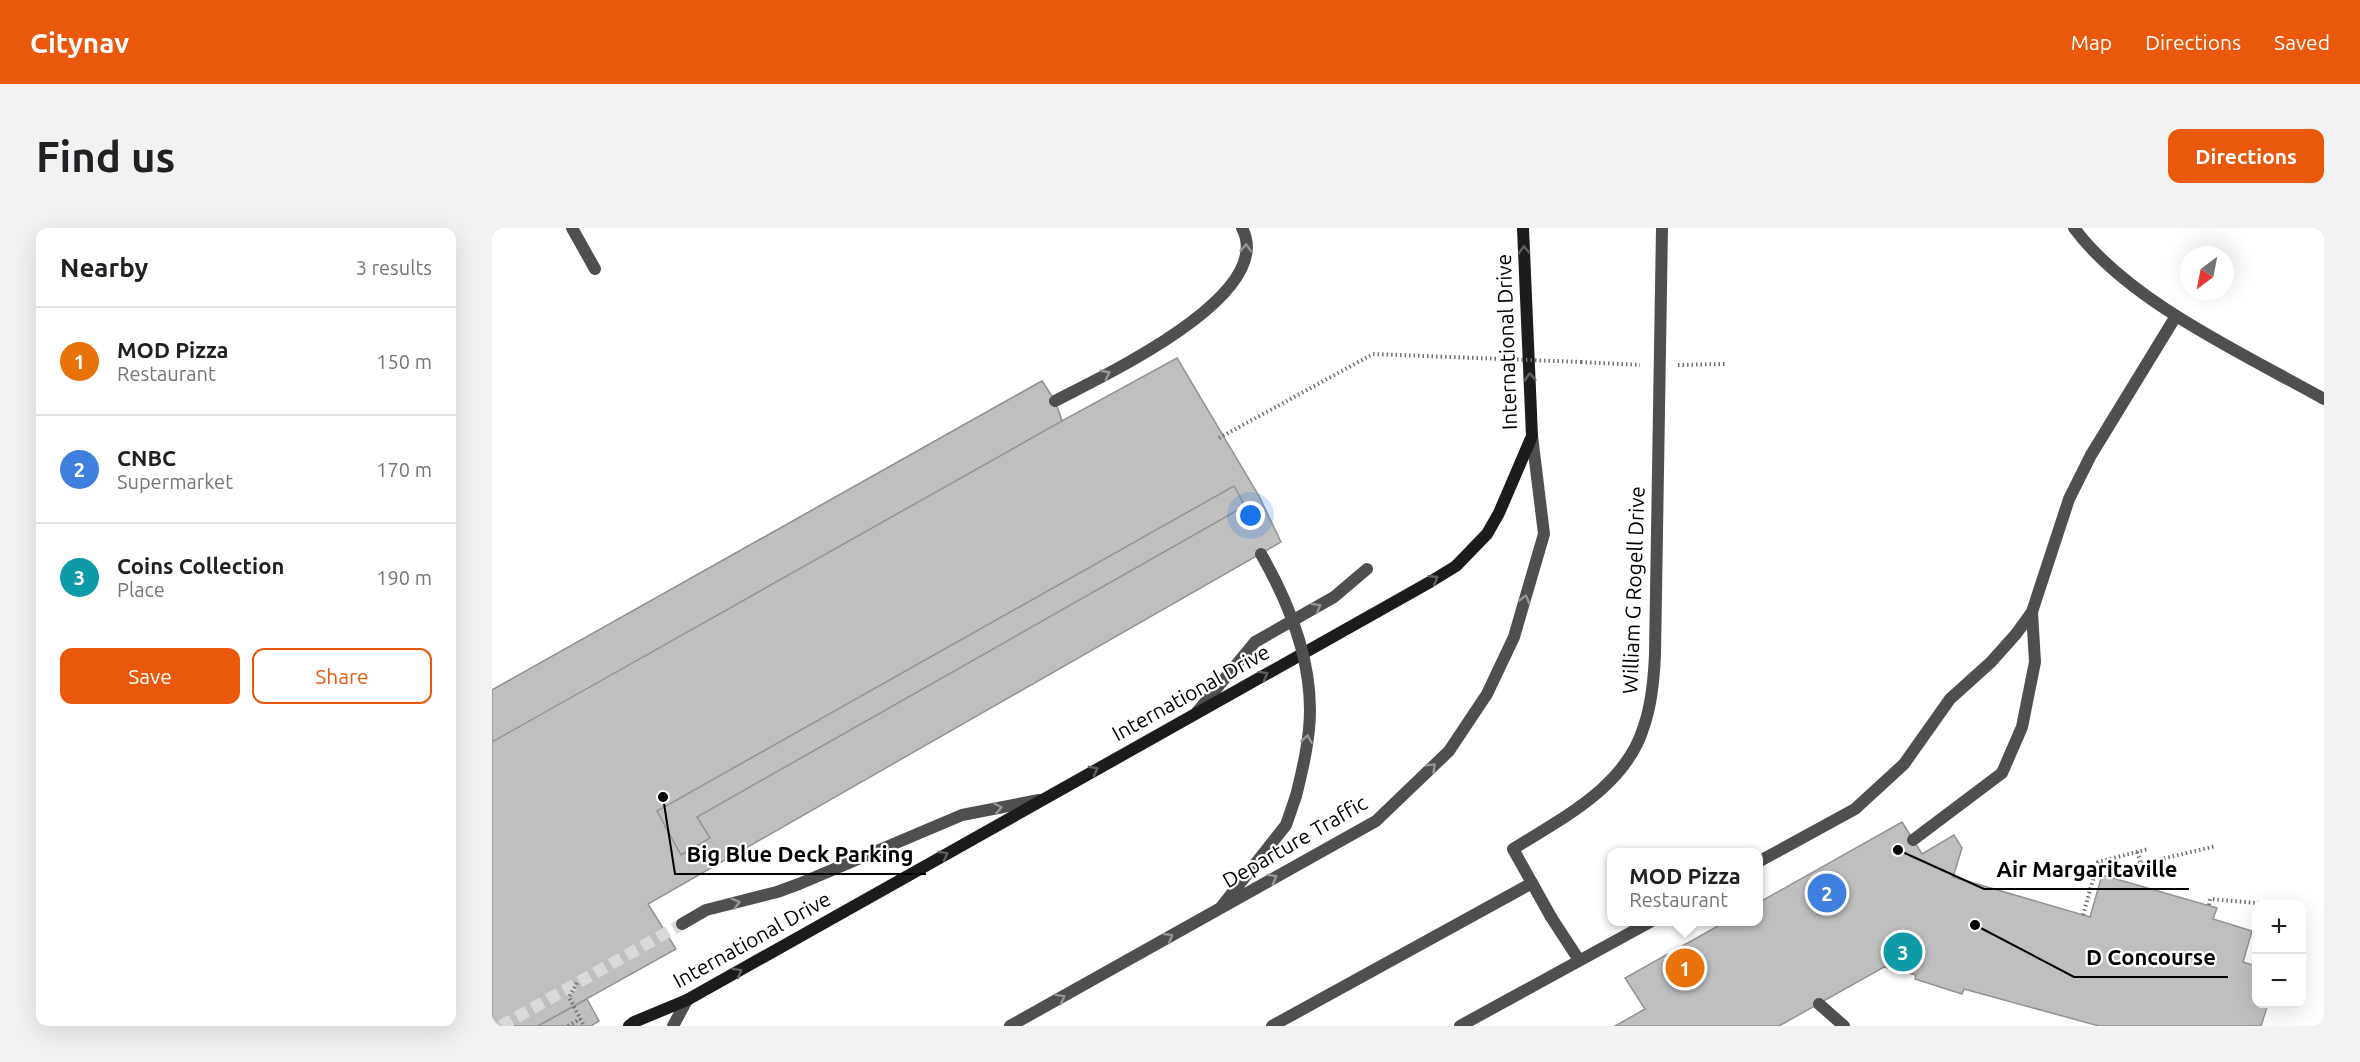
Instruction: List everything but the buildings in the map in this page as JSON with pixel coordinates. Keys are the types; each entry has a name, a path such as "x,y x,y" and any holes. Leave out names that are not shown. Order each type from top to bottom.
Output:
{"street":[{"path":"572,228 596,269"},
{"path":"1054,401 1158,346 1211,306 1234,279 1247,256 1246,236 1242,228"},
{"name":"International Drive","path":"629,1026 687,1000 1456,566 1487,534 1499,513 1532,436 1523,228"},
{"name":"William G Rogell Drive","path":"1579,960 1551,918 1513,849 1596,794 1620,770 1633,752 1644,728 1653,692 1662,228"},
{"path":"2074,228 2113,268 2176,316 2324,399"},
{"path":"1763,859 1855,809 1904,764 1950,699 1991,662 2032,612 2069,499 2091,455 2176,316"},
{"name":"Departure Traffic","path":"1010,1026 1376,821 1449,751 1487,694 1514,637 1544,534 1532,436"},
{"path":"1222,906 1286,825 1296,796 1308,732 1309,685 1301,650 1288,607 1261,554"},
{"path":"1196,713 1255,642 1334,597 1367,569"},
{"path":"1913,840 2002,773 2022,727 2035,662 2032,612"},
{"path":"682,924 706,910 799,884 962,815 1043,799"},
{"path":"1272,1026 1532,883"},
{"path":"1460,1026 1641,926"},
{"path":"673,1026 687,1000"},
{"path":"1819,1004 1844,1026"}],"path":[{"path":"1219,438 1373,354 1581,362"},
{"path":"2113,878 2115,870 2216,846"},
{"path":"2083,915 2098,862 2148,849"},
{"path":"2137,852 2141,864"},
{"path":"2209,905 2210,899 2252,903"},
{"path":"576,983 569,997 584,1026"},
{"path":"568,1026 580,1019"}],"tunnel":[{"path":"501,1026 682,924"}],"place":[{"name":"Big Blue Deck Parking","path":"663,797"},
{"name":"Air Margaritaville","path":"1898,850"},
{"name":"CNBC","path":"1827,893"},
{"name":"D Concourse","path":"1975,925"},
{"name":"Coins Collection","path":"1903,952"},
{"name":"MOD Pizza","path":"1685,968"}]}
